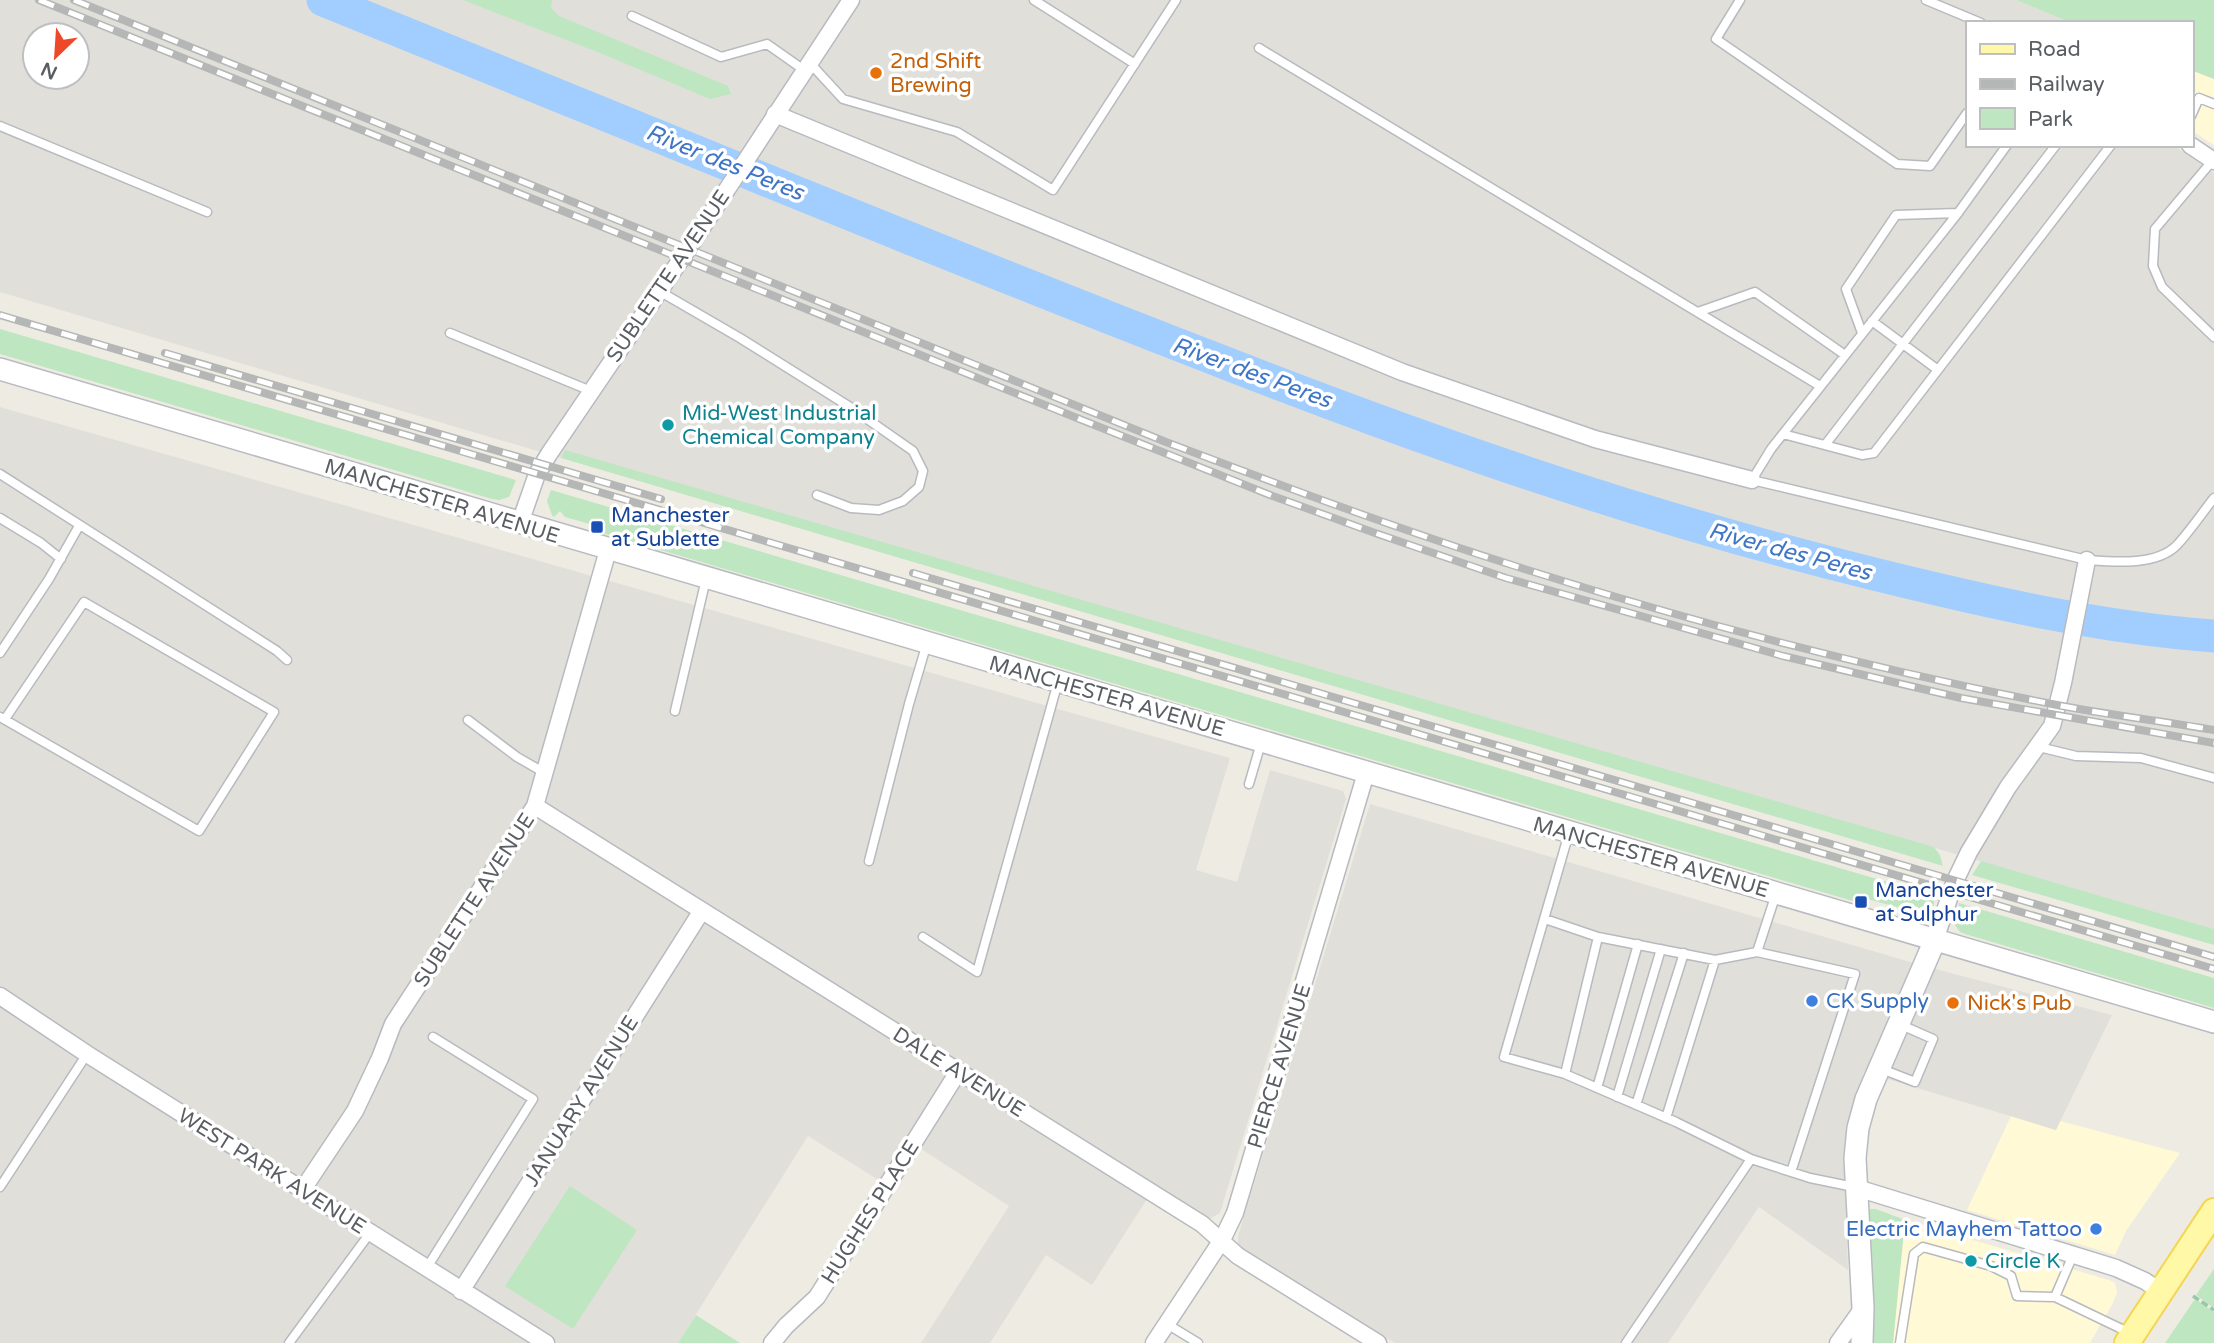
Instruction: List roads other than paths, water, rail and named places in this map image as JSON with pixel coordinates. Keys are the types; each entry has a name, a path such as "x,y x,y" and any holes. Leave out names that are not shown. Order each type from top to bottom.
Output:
{"main road":[{"name":"MANCHESTER AVENUE","path":"0,369 2214,1022"},
{"path":"1862,1343 1863,1308 1855,1158 1858,1128 1866,1099 1935,940"},
{"path":"2130,1338 2214,1211"}],"street":[{"name":"SUBLETTE AVENUE","path":"520,523 542,464 716,207 851,0"},
{"path":"775,114 1402,372 1595,439 1752,480"},
{"path":"2193,147 2213,161"},
{"name":"SUBLETTE AVENUE","path":"303,1189 355,1111 393,1024 535,806 608,550"},
{"path":"1935,940 1955,881 1969,852 2008,787 2052,726 2068,661 2087,560"},
{"name":"PIERCE AVENUE","path":"1154,1343 1222,1240 1235,1213 1366,773"},
{"name":"DALE AVENUE","path":"535,806 1202,1224 1238,1256 1378,1343"},
{"name":"JANUARY AVENUE","path":"461,1291 701,912"},
{"name":"WEST PARK AVENUE","path":"0,996 88,1055 546,1343"},
{"name":"HUGHES PLACE","path":"772,1343 817,1297 958,1072"},
{"path":"1857,1188 2132,1274 2161,1292"},
{"path":"1838,1343 1863,1308"}],"lane":[{"path":"1034,0 1135,64"},
{"path":"632,16 721,57 767,44 806,66 843,99 957,132 1054,190 1176,0"},
{"path":"1740,0 1716,39 1897,164 1930,166 1966,114"},
{"path":"1926,0 1976,21"},
{"path":"1259,48 1820,386"},
{"path":"2193,112 2199,98 2214,104"},
{"path":"0,126 207,212"},
{"path":"2006,147 1958,213 1783,434 1752,480 2087,560 2110,562 2156,558 2175,547 2214,498"},
{"path":"1825,445 2054,147"},
{"path":"1783,434 1861,455 1874,453 2109,147"},
{"path":"2213,161 2155,229 2153,266 2162,287 2214,337"},
{"path":"1862,333 1846,289 1896,215 1958,213"},
{"path":"659,291 850,407 913,451 923,471 919,487 903,501 879,510 851,508 817,495"},
{"path":"1698,312 1755,292 1844,355"},
{"path":"1872,321 1938,370"},
{"path":"450,333 591,391"},
{"path":"0,474 286,660"},
{"path":"0,518 41,543 61,559"},
{"path":"0,653 61,559 79,526"},
{"path":"675,711 706,579"},
{"path":"84,602 274,712 199,831 3,718 84,602"},
{"path":"869,861 927,643"},
{"path":"923,937 977,972 1058,682"},
{"path":"468,720 517,757 545,773"},
{"path":"1249,784 1261,742"},
{"path":"2039,747 2076,756 2141,758 2214,778"},
{"path":"1569,833 1504,1057 1565,1074 1751,1159 1857,1188"},
{"path":"1756,952 1776,894"},
{"path":"1545,919 1598,937 1714,960 1756,952 1855,974 1791,1172"},
{"path":"1565,1074 1598,937"},
{"path":"1597,1088 1638,944"},
{"path":"1617,1097 1661,949"},
{"path":"1636,1105 1684,953"},
{"path":"1666,1118 1714,960"},
{"path":"1880,1068 1915,1082 1933,1039 1899,1024"},
{"path":"426,1269 533,1099 433,1037"},
{"path":"0,1187 88,1055"},
{"path":"1626,1343 1751,1159"},
{"path":"289,1343 370,1233"},
{"path":"1900,1343 1914,1254 1923,1247 1991,1266 2011,1276 2017,1296 2055,1297 2130,1338"},
{"path":"2055,1297 2073,1255"},
{"path":"1167,1324 1198,1343"}],"waterway":[{"name":"River des Peres","path":"323,0 1115,320 1308,395 1469,453 1713,531 1878,575 2045,613 2129,627 2214,636"}],"railway":[{"path":"39,0 1270,495 1506,578 1783,656 1961,698 2214,743"},
{"path":"74,0 1166,442 1425,536 1646,606 1851,660 2057,705 2214,730"},
{"path":"0,315 2214,969"},
{"path":"165,353 661,499"},
{"path":"913,573 2214,957"}],"place":[{"name":"2nd Shift Brewing","path":"876,73"},
{"name":"Mid-West Industrial Chemical Company","path":"668,425"},
{"name":"Manchester at Sublette","path":"597,527"},
{"name":"Manchester at Sulphur","path":"1861,902"},
{"name":"CK Supply","path":"1812,1001"},
{"name":"Nick's Pub","path":"1953,1003"},
{"name":"Electric Mayhem Tattoo","path":"2096,1229"},
{"name":"Circle K","path":"1971,1261"}]}
